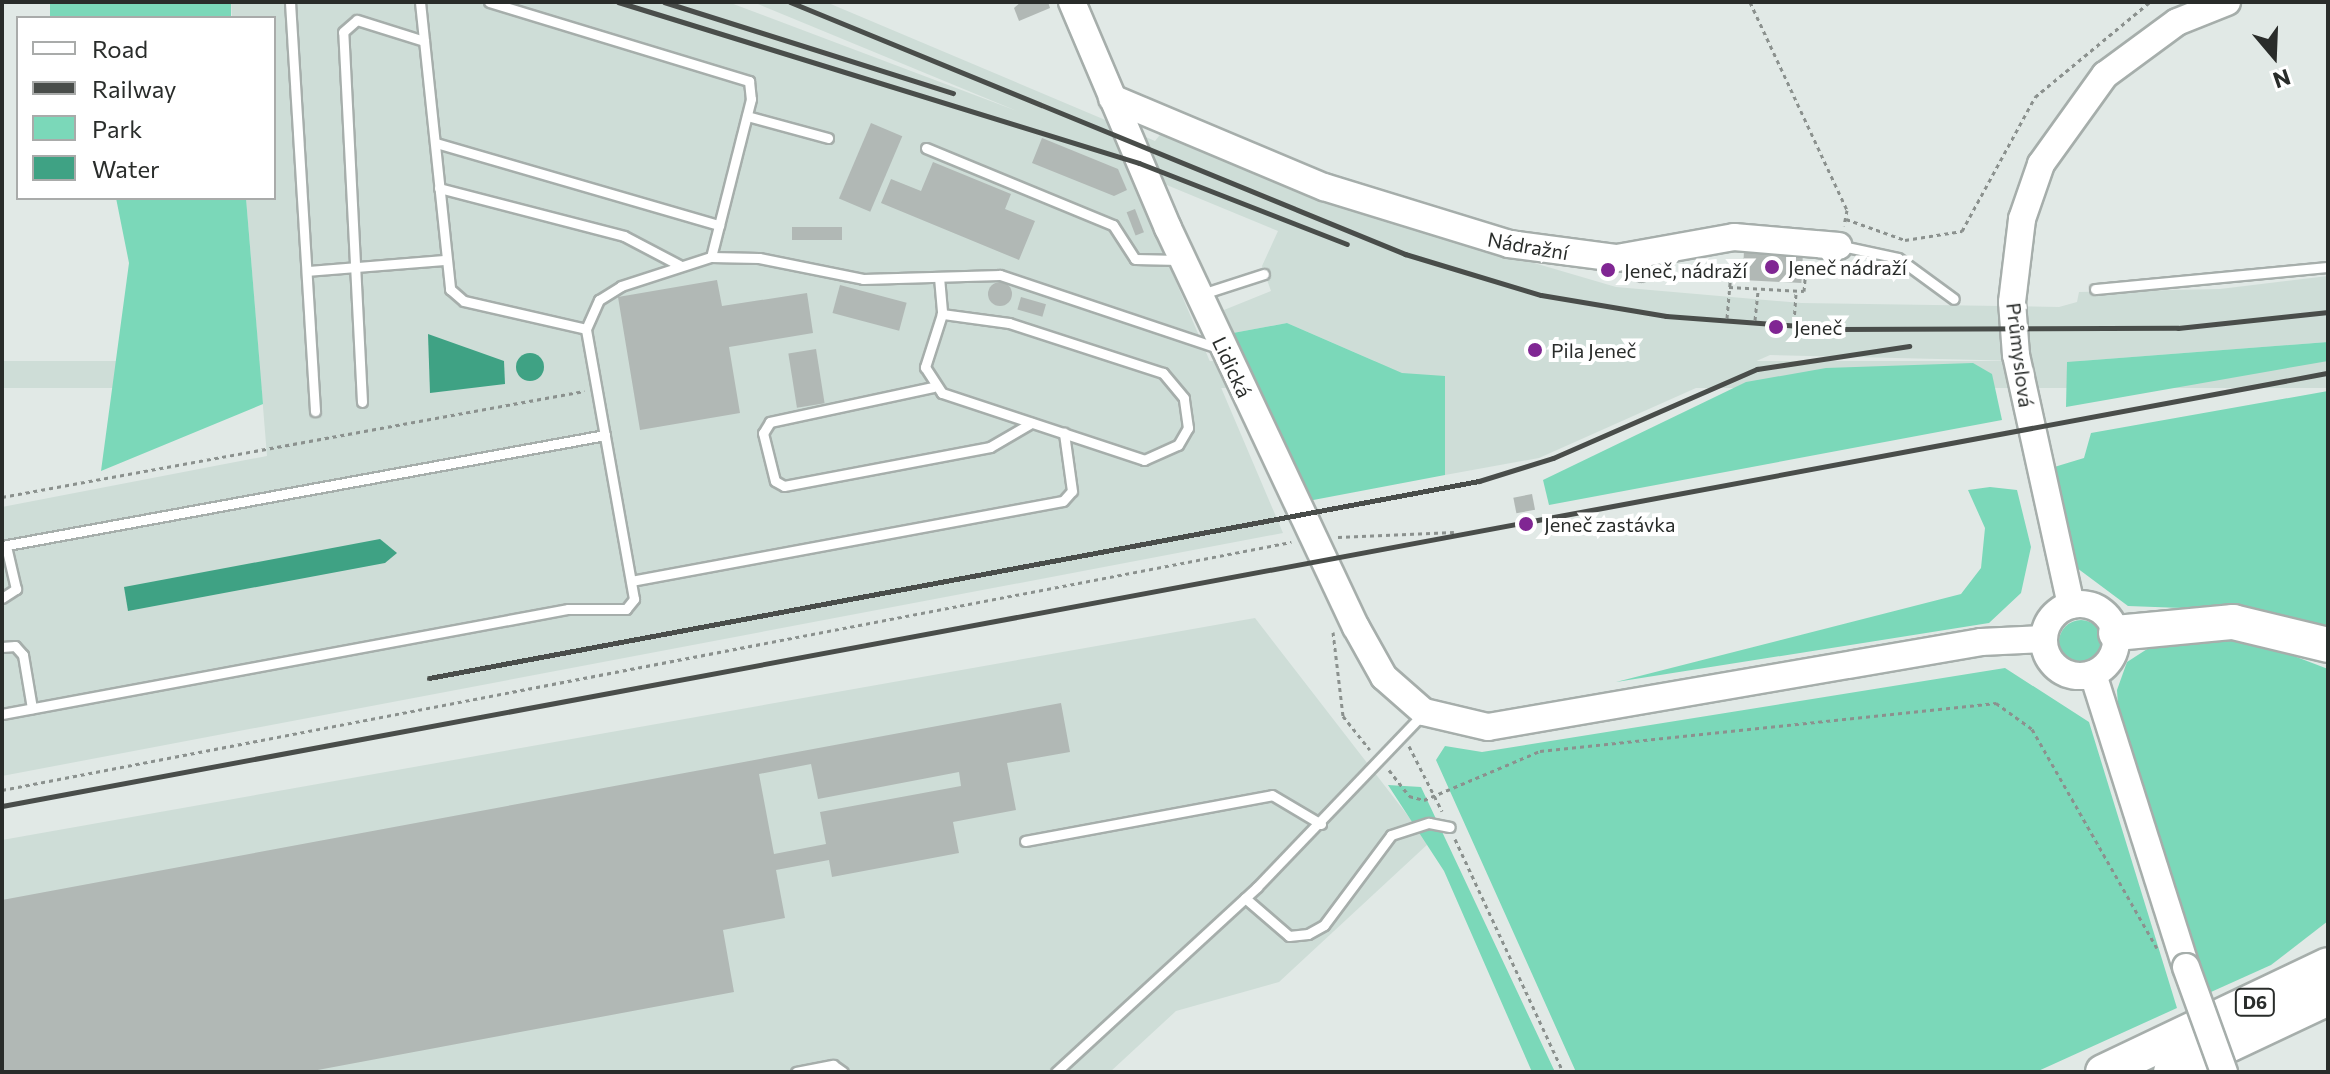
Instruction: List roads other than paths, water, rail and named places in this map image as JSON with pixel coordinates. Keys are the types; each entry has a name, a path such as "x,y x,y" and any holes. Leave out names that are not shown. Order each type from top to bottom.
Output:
{"highway":[{"path":"2116,633 2233,622 2328,645"},
{"path":"2180,1037 2328,944"},
{"name":"D6","path":"2103,1072 2328,965"},
{"name":"D6","path":"2171,1072 2328,998"},
{"path":"2270,1027 2328,1009"}],"street":[{"name":"Lidická","path":"1072,2 1183,260 1356,627 1384,677 1424,712"},
{"name":"Průmyslová","path":"2071,605 2013,332 2022,219 2041,164 2105,75 2177,22 2227,2"},
{"name":"Nádražní","path":"1112,98 1411,218 1509,244 1636,267 1734,237 1839,246"},
{"path":"2071,605 2096,608 2116,633 2114,653 2093,674 2056,666 2044,639 2050,622 2071,605"},
{"path":"1424,712 1488,727 1981,642 2044,639"},
{"path":"2093,674 2176,960 2224,1072"}],"lane":[{"path":"290,2 315,411"},
{"path":"420,2 436,143 443,260 450,289 464,301 586,329"},
{"path":"489,2 744,78 752,88 747,116 711,257"},
{"path":"362,402 343,32 357,20 424,41"},
{"path":"747,116 828,138"},
{"path":"436,143 719,225"},
{"path":"926,148 1113,225 1135,259 1183,260"},
{"path":"439,188 624,236 681,266"},
{"name":"Nádražní","path":"1839,246 1898,258 1954,299"},
{"path":"2,714 568,609 618,612 632,605 631,581 586,329 599,300 711,257 759,258 863,279 1000,275 1225,350"},
{"path":"307,271 443,260"},
{"path":"2095,289 2328,267"},
{"path":"1199,295 1264,274"},
{"path":"933,387 925,367 942,314 939,277"},
{"path":"942,314 1009,323 1163,373 1189,409 1178,445 1160,457 1144,460 933,387 770,422 763,433 775,481 784,486 990,447 1031,423"},
{"path":"631,581 1063,501 1072,491 1064,433"},
{"path":"2,598 16,589 4,546 605,435"},
{"path":"2,647 15,646 23,655 32,708"},
{"path":"1056,1072 1321,824 1384,762 1424,712"},
{"path":"1025,841 1272,795 1321,824"},
{"path":"1245,898 1289,936 1308,934 1324,925 1391,835 1429,823 1450,827"},
{"path":"796,1072 833,1065 843,1072"}],"water":[{"path":"428,334 504,361 505,384 430,393"},
{"path":"530,353 540,357 544,367 540,377 530,381 520,377 516,367 520,357"},
{"path":"380,539 397,553 385,563 128,611 124,587"}],"railway":[{"path":"618,2 1139,163 1347,244"},
{"path":"664,2 953,93"},
{"path":"790,2 1405,254 1541,295 1666,316 1837,329 2178,328 2328,312"},
{"path":"429,678 1479,481 1553,458 1757,369 1909,346"},
{"path":"2,806 2328,373"}],"place":[{"name":"Jeneč nádraží","path":"1772,267"},
{"name":"Jeneč, nádraží","path":"1608,270"},
{"name":"Jeneč","path":"1776,327"},
{"name":"Pila Jeneč","path":"1535,350"},
{"name":"Jeneč zastávka","path":"1526,524"}]}
